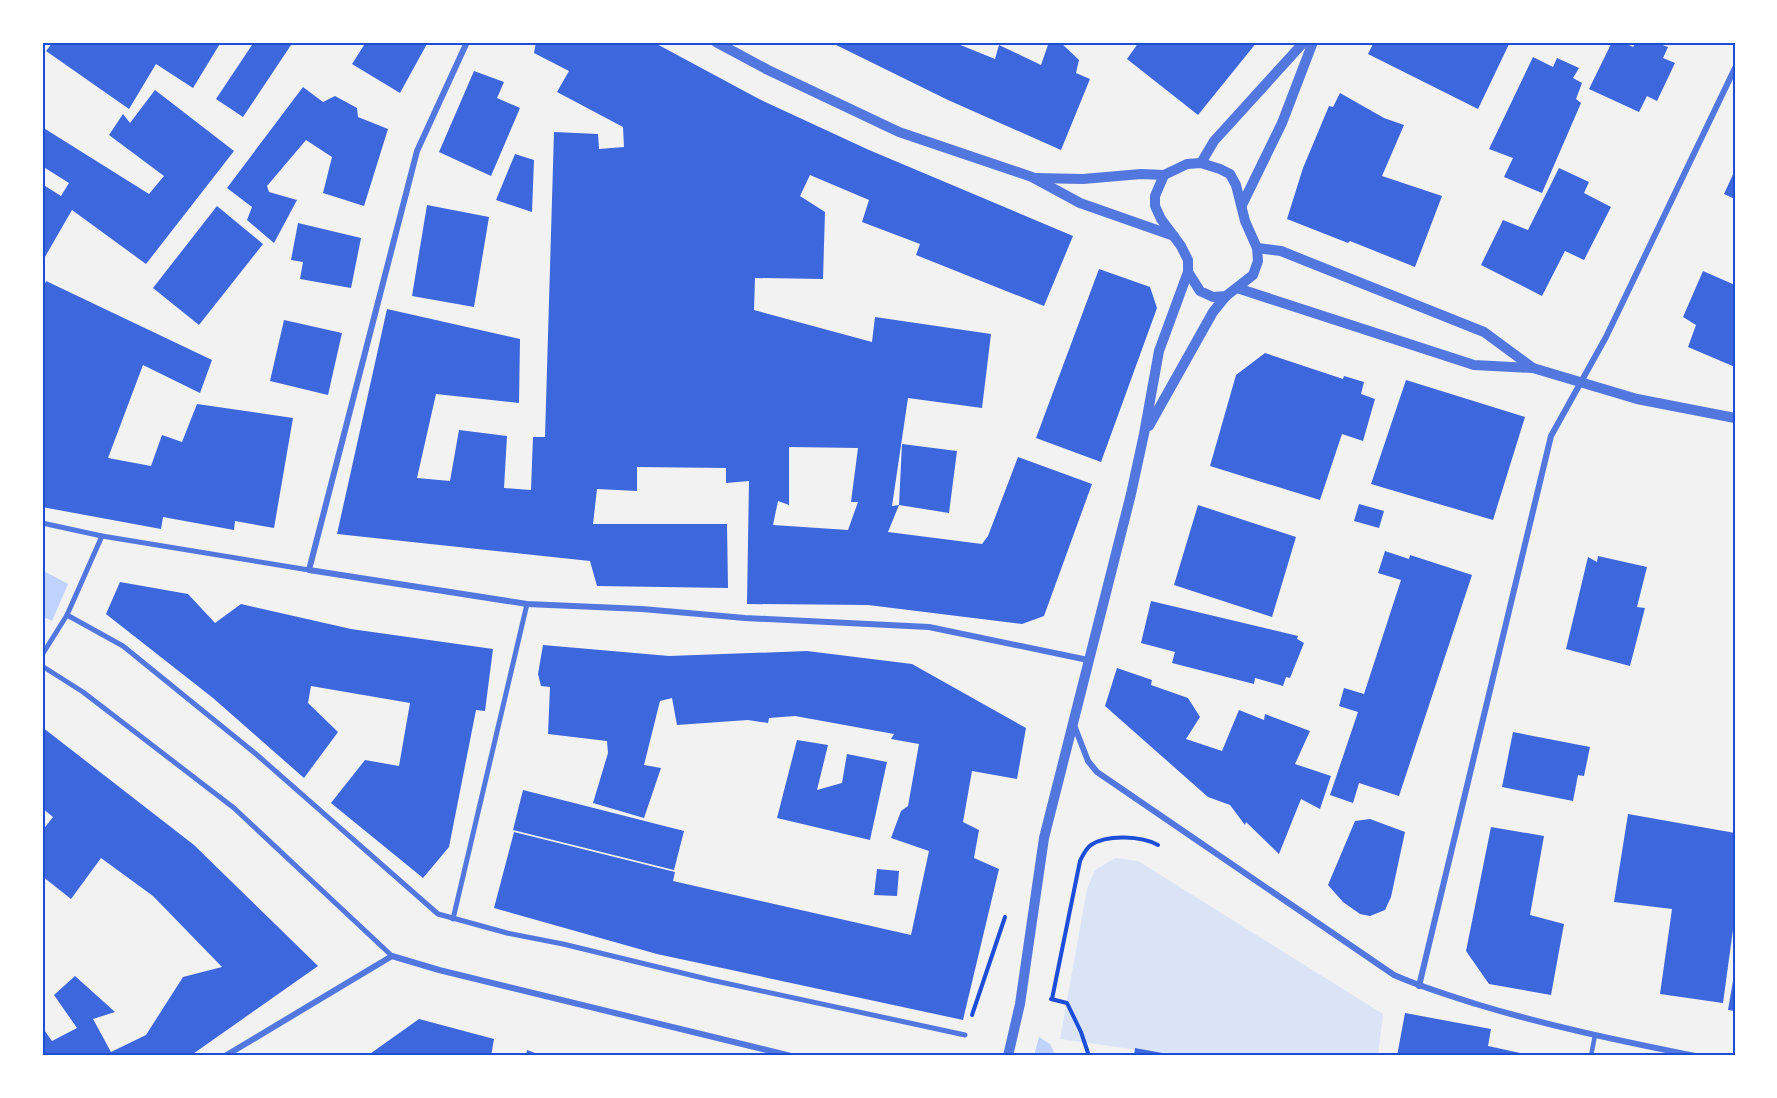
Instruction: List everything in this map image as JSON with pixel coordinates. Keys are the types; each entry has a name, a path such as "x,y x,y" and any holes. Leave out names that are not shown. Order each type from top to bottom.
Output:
{"street":[{"path":"309,570 417,151 467,42"},
{"path":"716,42 768,70 899,132 1032,177 1080,203 1174,236"},
{"path":"1201,163 1214,141 1304,42"},
{"path":"1242,205 1282,123 1313,42"},
{"path":"1419,986 1551,436 1606,337 1735,68"},
{"path":"1032,177 1083,179 1141,174 1164,175 1187,164 1201,163 1230,174 1236,185 1245,221 1257,248 1258,261 1253,275 1226,296 1213,312 1144,434"},
{"path":"1008,1056 1020,1004 1044,838 1144,434 1159,351 1188,272 1188,260 1155,206 1155,196 1164,175"},
{"path":"1257,248 1281,250 1484,332 1533,368"},
{"path":"1188,272 1200,291 1213,297 1226,296"},
{"path":"1237,288 1474,365 1533,368 1637,399 1735,418"},
{"path":"42,523 102,536 527,604 929,627 1088,660"},
{"path":"42,655 67,615 102,536"},
{"path":"453,919 527,604"},
{"path":"67,615 123,646 256,754 438,914 711,980 965,1035"},
{"path":"42,666 83,692 234,808 392,956 450,973 791,1056"},
{"path":"1073,722 1088,761 1097,772 1394,975 1419,986 1509,1014 1695,1056"},
{"path":"225,1056 392,956"}],"lane":[{"path":"1590,1056 1595,1035"}],"path":[{"path":"1089,1056 1081,1032 1067,1003 1052,999 1080,861 1084,852 1092,844 1126,837 1156,843 1166,850"},
{"path":"965,1035 1003,920"}],"shaded area":[{"path":"1115,858 1138,861 1383,1014 1378,1056 1180,1056 1060,1039 1087,889 1095,870"}],"water":[{"path":"42,570 68,584 52,621 42,616"},
{"path":"1039,1037 1050,1044 1056,1056 1034,1056"}],"building":[{"path":"53,42 221,42 193,88 156,64 129,109 46,51"},
{"path":"254,42 293,42 243,117 216,99"},
{"path":"366,42 428,42 400,93 352,64"},
{"path":"536,42 653,42 759,99 869,150 1073,236 1044,306 916,255 920,244 862,222 869,200 810,175 800,196 825,212 823,279 755,278 754,310 872,342 875,317 991,334 982,408 908,398 892,506 899,505 888,532 982,544 988,536 1018,457 1092,484 1044,616 1022,624 868,605 747,604 749,481 726,483 726,468 637,467 637,491 597,489 593,524 727,524 728,588 597,586 590,561 337,534 387,309 520,339 519,403 436,394 417,478 450,481 459,430 507,436 504,488 531,490 533,437 545,437 554,132 598,134 599,149 624,147 623,127 557,92 569,71 534,53","holes":["789,447 858,448 851,502 858,502 848,530 773,525 778,501 789,505"]},
{"path":"830,42 953,42 995,59 999,45 1041,65 1049,42 1060,42 1079,60 1076,73 1090,79 1061,150 948,100"},
{"path":"1139,42 1257,42 1198,115 1127,59"},
{"path":"1374,42 1510,42 1478,109 1368,54"},
{"path":"1612,42 1623,42 1633,47 1636,42 1654,42 1668,47 1663,58 1675,63 1657,101 1647,96 1639,112 1589,89"},
{"path":"1533,57 1553,67 1557,58 1579,68 1573,78 1582,83 1576,99 1581,103 1542,193 1504,177 1513,158 1489,149"},
{"path":"474,71 504,82 497,98 520,108 491,176 439,152"},
{"path":"303,87 323,102 335,96 357,108 358,117 388,129 364,206 323,193 332,157 306,140 267,186 269,192 297,200 274,243 247,220 252,207 227,188"},
{"path":"155,90 234,151 146,264 72,210 42,262 42,184 61,196 69,183 42,166 42,127 149,194 164,176 109,135 123,114 130,123"},
{"path":"1340,93 1384,118 1404,125 1382,176 1442,196 1415,267 1287,219 1303,168 1329,106 1333,107"},
{"path":"515,154 534,160 532,212 496,200"},
{"path":"1559,168 1589,182 1584,193 1611,207 1584,260 1565,251 1542,296 1481,265 1503,220 1528,230"},
{"path":"1735,170 1735,199 1724,194"},
{"path":"427,205 489,217 474,307 412,296"},
{"path":"217,206 263,244 199,325 153,288"},
{"path":"298,223 361,238 351,288 300,279 303,262 291,260"},
{"path":"1099,269 1150,287 1157,308 1101,462 1036,438"},
{"path":"1703,271 1735,285 1735,367 1688,347 1696,325 1683,317"},
{"path":"46,281 212,360 200,393 143,365 108,458 151,466 162,435 182,442 197,404 293,418 274,528 235,521 234,530 163,517 161,529 42,507 42,292"},
{"path":"284,320 342,333 328,395 270,381"},
{"path":"1265,353 1343,379 1344,376 1364,382 1361,394 1375,399 1363,441 1342,434 1320,500 1210,466 1236,375"},
{"path":"1406,380 1525,417 1493,520 1371,484"},
{"path":"902,444 957,451 949,513 899,505"},
{"path":"1359,504 1384,511 1379,528 1354,521"},
{"path":"1198,505 1296,537 1272,617 1174,585"},
{"path":"1385,551 1409,559 1410,555 1472,575 1399,796 1359,783 1353,803 1330,795 1358,712 1339,706 1344,688 1364,694 1401,580 1378,573"},
{"path":"1598,556 1647,567 1637,607 1645,608 1630,666 1566,649 1588,557 1597,562"},
{"path":"120,582 188,594 215,623 241,604 351,629 493,649 485,711 476,710 449,847 423,878 331,803 365,760 399,766 410,703 311,686 308,703 338,732 304,778 213,698 106,614"},
{"path":"1151,601 1298,636 1297,639 1304,643 1290,678 1286,677 1283,686 1255,678 1254,684 1172,663 1175,652 1141,643"},
{"path":"543,645 669,656 807,651 912,664 1026,728 1017,779 972,771 963,822 979,830 974,858 999,869 963,1020 657,954 494,908 514,832 675,872 673,881 911,935 929,851 891,838 901,811 908,806 919,744 891,739 894,734 795,716 769,718 768,723 748,720 677,725 672,698 660,701 644,765 661,768 644,818 593,803 608,753 607,741 548,734 550,687 541,686 538,674"},
{"path":"1117,668 1152,680 1151,685 1188,698 1200,717 1186,739 1222,751 1239,710 1264,720 1265,714 1310,731 1295,764 1331,776 1320,809 1301,799 1279,854 1246,822 1245,825 1230,805 1208,797 1105,706"},
{"path":"42,727 194,845 318,966 190,1056 42,1056 42,1027 52,1041 77,1028 54,995 75,976 115,1012 93,1019 111,1052 146,1035 183,977 222,967 153,896 101,858 71,899 42,876 42,831 53,817 42,808"},
{"path":"1513,732 1590,747 1584,776 1578,775 1573,801 1502,787"},
{"path":"797,740 828,745 817,790 842,783 847,754 887,762 870,840 777,818"},
{"path":"523,790 684,831 674,870 513,830"},
{"path":"1628,814 1735,833 1735,915 1723,1003 1660,994 1672,909 1614,902"},
{"path":"1370,819 1405,832 1391,897 1385,910 1370,916 1360,914 1343,902 1328,885 1355,821"},
{"path":"1491,827 1544,836 1530,915 1564,924 1551,995 1489,984 1466,951"},
{"path":"877,869 899,871 897,896 874,895"},
{"path":"1735,975 1735,1011 1728,1010"},
{"path":"1405,1013 1491,1029 1488,1046 1534,1056 1397,1056"},
{"path":"419,1019 494,1039 491,1056 367,1056"},
{"path":"1135,1048 1173,1055 1173,1056 1134,1056"},
{"path":"527,1050 543,1056 526,1056"}]}
